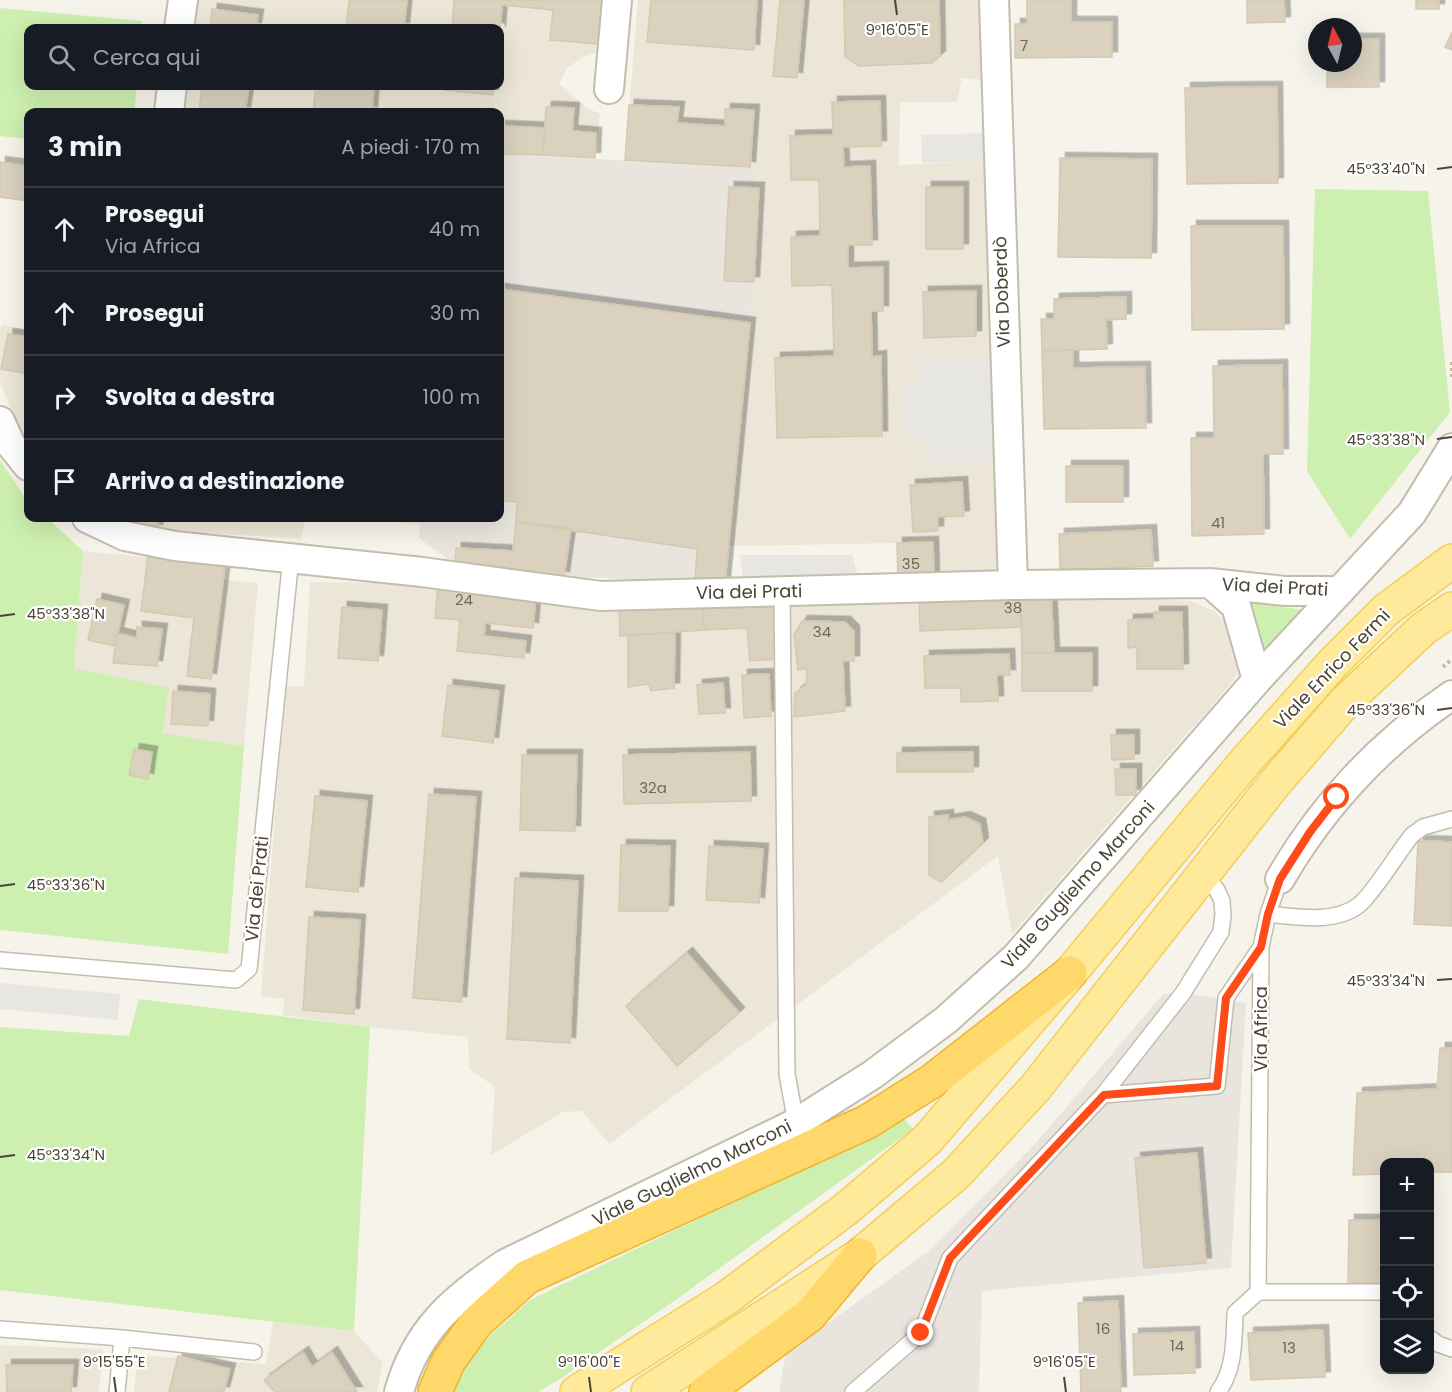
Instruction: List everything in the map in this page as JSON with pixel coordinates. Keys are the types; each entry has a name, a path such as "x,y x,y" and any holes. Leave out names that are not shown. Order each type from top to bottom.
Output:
{"highway":[{"path":"435,1392 448,1362 476,1323 527,1277 867,1122 932,1081 1070,973"},
{"path":"706,1392 810,1315 860,1255"}],"main road":[{"name":"Viale Enrico Fermi","path":"1070,973 1245,762 1333,663 1386,610 1452,561"},
{"name":"Viale Enrico Fermi","path":"1203,874 1275,783 1346,700 1423,629 1452,609"},
{"path":"648,1392 860,1255 956,1174 1036,1087 1203,874"},
{"path":"577,1392 725,1299 846,1209 927,1140 1070,973"}],"street":[{"path":"180,24 183,0"},
{"path":"609,89 618,0"},
{"name":"Via Doberdò","path":"994,0 1013,585"},
{"path":"169,108 172,90"},
{"path":"0,421 12,445 24,461"},
{"name":"Viale Guglielmo Marconi","path":"399,1392 404,1377 428,1330 463,1292 505,1264 796,1123 872,1075 937,1026 1016,957 1257,680 1412,513 1452,448"},
{"name":"Via dei Prati","path":"95,522 125,536 149,542 291,557 601,596 1013,585 1210,583 1285,591 1340,591"},
{"name":"Via dei Prati","path":"1210,583 1236,606 1257,680"},
{"name":"Via Africa","path":"1280,879 1310,832 1337,797 1411,723 1452,695"}],"lane":[{"name":"Via dei Prati","path":"0,960 236,980 249,969 291,557"},
{"path":"782,592 787,1074 796,1123"},
{"path":"1268,914 1310,917 1347,912 1360,904 1412,835 1423,826 1452,819"},
{"path":"853,1392 921,1333 950,1258 1104,1095 1183,993 1221,932 1222,901 1217,890 1203,874"},
{"name":"Via Africa","path":"1258,1292 1261,947 1268,914 1280,879"},
{"path":"1104,1095 1217,1086 1226,998 1261,947"},
{"path":"1218,1392 1227,1379 1234,1344 1235,1313 1258,1292 1380,1292"},
{"path":"0,1329 122,1338 254,1352"},
{"path":"117,1392 122,1338"},
{"path":"1434,1341 1452,1349"}],"path":[{"path":"1452,362 1452,380"}],"shaded area":[{"path":"199,0 605,0 600,52 583,57 567,68 559,84 587,108 600,114 595,158 504,154 504,108 186,108 188,90 504,90 504,24 196,24"},
{"path":"638,0 980,0 982,80 962,78 957,102 900,102 899,165 986,161 995,356 920,359 921,384 903,384 905,438 923,438 999,462 997,570 985,575 898,581 897,543 728,546 754,282 759,188 625,160"},
{"path":"985,133 986,161 922,163 921,135"},
{"path":"504,154 750,167 759,188 754,282 725,582 564,577 455,565 419,538 421,522 504,522"},
{"path":"3,325 24,329 24,441 0,381 0,328"},
{"path":"995,356 999,462 925,462 923,438 905,439 903,384 921,383 920,359"},
{"path":"125,522 305,522 301,539 157,530"},
{"path":"394,522 421,522 421,524"},
{"path":"83,551 225,565 223,580 258,583 244,746 162,733 74,668"},
{"path":"740,555 852,555 859,579 743,580"},
{"path":"310,582 1051,593 1191,601 1214,611 1234,630 1239,659 1237,674 1228,687 1012,934 998,856 609,1144 582,1111 563,1112 491,1155 495,1087 469,1069 468,1037 283,1015 284,999 261,996 285,686 304,686"},
{"path":"0,983 120,994 118,1020 0,1009"},
{"path":"1183,993 1246,1003 1231,1268 982,1291 979,1392 779,1392 786,1353 929,1251 1034,1145 1163,994"},
{"path":"273,1322 354,1331 383,1363 377,1392 134,1392 138,1355 266,1364"},
{"path":"0,1345 103,1349 99,1392 0,1392"}],"green space":[{"path":"0,8 142,21 142,24 24,24 24,90 137,90 134,108 24,108 24,139 0,136"},
{"path":"1315,189 1428,191 1450,412 1350,539 1307,471"},
{"path":"0,460 24,496 24,522 51,522 83,551 74,668 169,688 162,733 244,746 228,954 0,930"},
{"path":"1242,602 1306,610 1264,659"},
{"path":"139,999 370,1027 354,1331 0,1290 0,1027 129,1036"},
{"path":"901,1116 913,1129 674,1301 557,1381 538,1392 453,1392 471,1353 530,1300 769,1185"}],"building":[{"path":"349,0 407,0 404,24 346,24"},
{"path":"454,0 602,0 598,44 550,40 553,10 502,5 501,24 452,24"},
{"path":"651,0 757,0 754,50 647,42"},
{"path":"780,0 804,0 797,78 773,76"},
{"path":"844,0 939,0 940,56 932,63 859,66 845,57"},
{"path":"1027,0 1071,0 1071,22 1112,22 1112,57 1015,58 1015,24 1027,24"},
{"path":"1247,0 1284,0 1285,22 1247,23"},
{"path":"1416,0 1439,0 1439,9 1416,9"},
{"path":"212,9 258,15 257,24 210,24"},
{"path":"1452,32 1452,50 1445,47"},
{"path":"1362,39 1379,39 1379,87 1327,87 1327,72 1362,72"},
{"path":"1277,87 1278,183 1187,184 1185,88"},
{"path":"202,90 248,90 246,108 199,108"},
{"path":"316,90 374,90 372,108 313,108"},
{"path":"445,90 494,90 493,95"},
{"path":"880,101 881,146 843,147 844,167 870,166 872,245 848,245 848,268 883,267 883,311 871,311 872,357 881,356 882,436 777,438 775,358 834,356 832,285 792,286 791,237 820,236 819,180 791,180 790,136 833,135 832,102"},
{"path":"629,105 679,107 677,123 725,126 725,109 754,110 750,167 625,160"},
{"path":"546,107 574,108 572,131 596,133 595,158 543,155"},
{"path":"504,126 545,128 543,155 504,154"},
{"path":"1060,158 1152,159 1151,258 1058,257"},
{"path":"0,162 24,165 24,200 0,197"},
{"path":"729,187 759,188 754,282 724,281"},
{"path":"926,187 963,187 963,249 926,249"},
{"path":"1191,226 1283,226 1284,329 1192,330"},
{"path":"504,290 750,323 725,582 695,582 697,549 516,522 517,502 504,501"},
{"path":"976,291 976,336 924,338 923,292"},
{"path":"1126,297 1126,319 1106,320 1107,349 1042,351 1041,319 1054,319 1054,299"},
{"path":"8,334 24,336 24,373 1,369"},
{"path":"1073,350 1073,368 1145,367 1146,428 1044,429 1042,351"},
{"path":"1282,365 1283,454 1263,454 1264,534 1192,536 1191,438 1214,438 1213,366"},
{"path":"1066,466 1123,466 1123,502 1066,502"},
{"path":"962,482 964,516 938,517 938,531 913,532 910,485"},
{"path":"129,522 158,522 157,530 128,527"},
{"path":"516,522 571,528 564,577 455,565 456,548 513,551"},
{"path":"1151,530 1153,566 1060,570 1059,534"},
{"path":"933,542 934,580 898,581 897,543"},
{"path":"148,556 225,565 211,679 187,676 194,618 141,611"},
{"path":"438,585 536,595 533,628 485,623 484,636 526,641 524,658 457,651 460,620 435,618"},
{"path":"1051,593 1054,653 1022,653 1020,595"},
{"path":"1020,595 1022,627 920,631 919,598"},
{"path":"774,597 778,659 750,661 747,628 704,630 703,602"},
{"path":"97,599 124,605 115,646 88,640"},
{"path":"703,602 704,630 620,636 619,603"},
{"path":"342,607 382,610 378,661 338,658"},
{"path":"1154,612 1182,612 1183,669 1137,669 1137,647 1128,648 1128,620 1154,619"},
{"path":"802,621 845,622 854,631 854,661 843,661 845,711 794,717 795,693 806,685 807,669 798,670 794,635"},
{"path":"137,627 162,629 157,666 113,663 117,633 137,638"},
{"path":"675,633 674,688 651,691 649,684 628,687 628,635"},
{"path":"1022,653 1092,653 1092,691 1022,691"},
{"path":"1009,654 1010,675 997,675 998,701 961,702 961,688 925,688 924,656"},
{"path":"769,674 771,716 744,718 742,675"},
{"path":"723,683 725,713 699,714 697,685"},
{"path":"448,685 499,691 493,743 442,736"},
{"path":"173,691 210,694 208,726 171,724"},
{"path":"1111,735 1134,735 1134,759 1112,760"},
{"path":"134,749 152,752 148,779 129,775"},
{"path":"750,752 751,801 624,804 623,755"},
{"path":"973,752 973,772 897,772 897,753"},
{"path":"522,755 577,755 575,831 520,830"},
{"path":"1115,769 1136,769 1136,795 1116,795"},
{"path":"429,794 476,797 461,1002 413,998"},
{"path":"315,796 367,801 358,892 306,887"},
{"path":"948,815 948,820 965,817 980,824 983,843 941,882 929,875 929,817"},
{"path":"1418,841 1452,842 1452,926 1414,924"},
{"path":"621,845 670,846 668,911 619,911"},
{"path":"709,846 763,849 759,903 706,900"},
{"path":"515,878 578,881 570,1043 507,1039"},
{"path":"309,917 360,920 354,1014 303,1010"},
{"path":"687,953 739,1013 677,1066 626,1006"},
{"path":"1440,1048 1452,1048 1452,1172 1434,1172 1434,1158 1380,1158 1380,1174 1353,1175 1357,1093 1437,1089"},
{"path":"1197,1153 1206,1263 1144,1268 1135,1158"},
{"path":"1349,1220 1380,1220 1380,1283 1348,1282"},
{"path":"1118,1301 1121,1392 1081,1392 1078,1303"},
{"path":"1323,1330 1325,1377 1251,1380 1248,1333"},
{"path":"1194,1332 1195,1373 1134,1375 1133,1334"},
{"path":"303,1352 312,1367 332,1352 357,1392 275,1392 264,1380"},
{"path":"178,1356 230,1369 224,1392 169,1392"},
{"path":"6,1365 73,1365 71,1392 7,1392"}],"route":[{"path":"921,1333 950,1258 1104,1095 1217,1086 1226,998 1261,947 1268,914 1280,879 1310,832 1337,797"}]}
